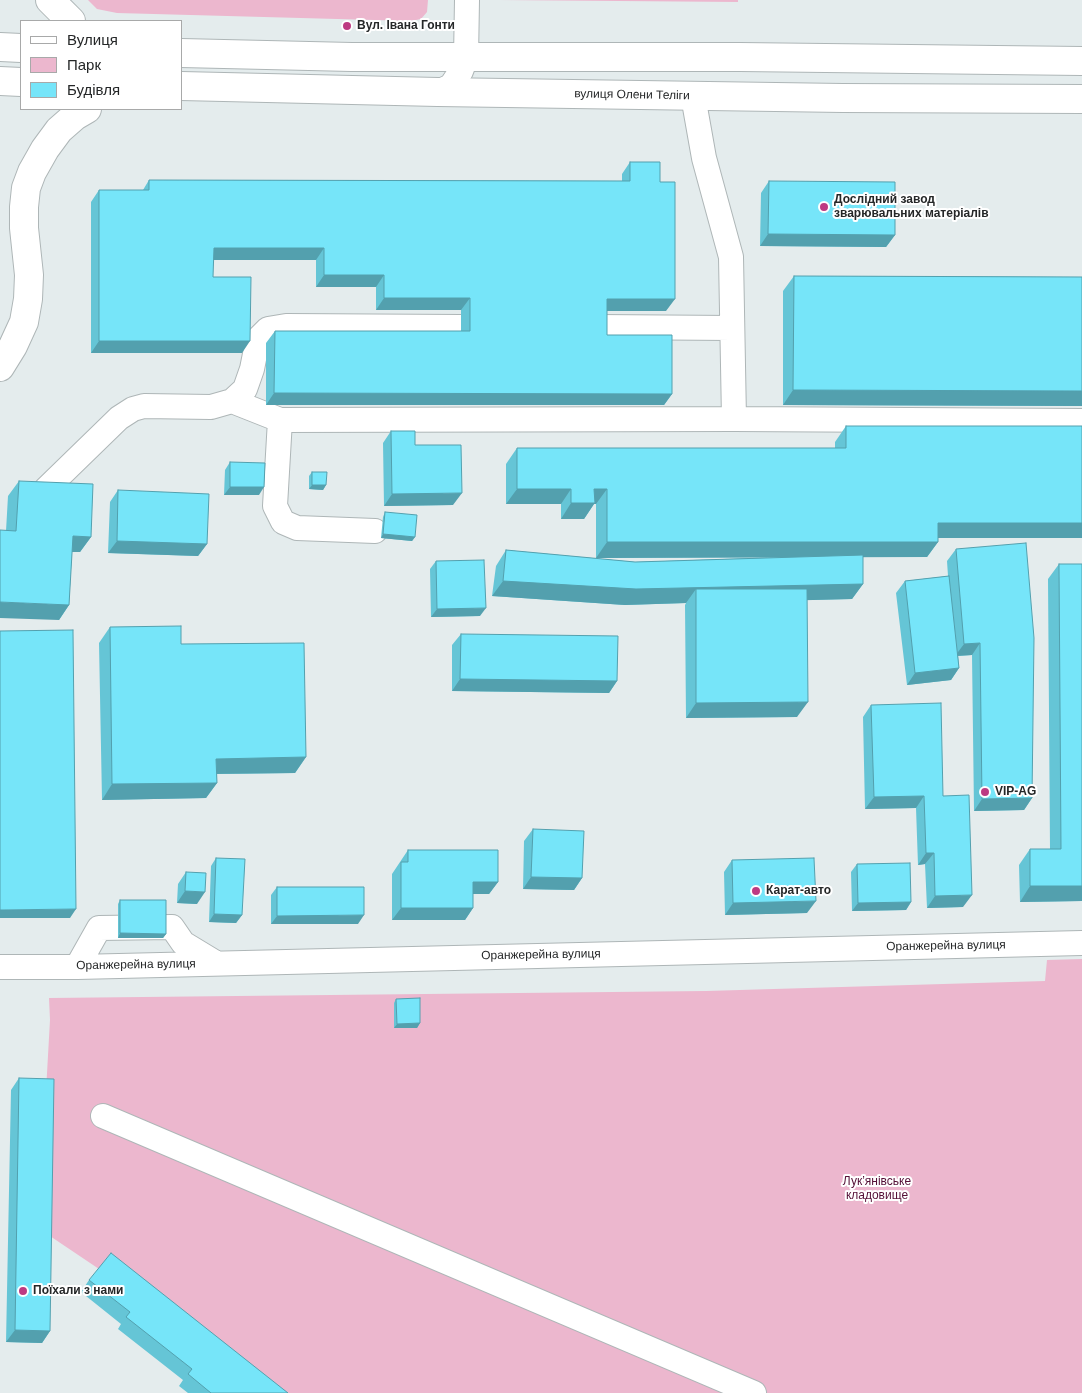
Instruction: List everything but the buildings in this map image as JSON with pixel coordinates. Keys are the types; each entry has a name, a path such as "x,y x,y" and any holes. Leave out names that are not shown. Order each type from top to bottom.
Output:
{"main road":[{"path":"50,0 70,20"},
{"path":"0,47 20,48"},
{"path":"182,53 352,57 1082,61"},
{"path":"0,81 20,82"},
{"name":"вулиця Олени Теліги","path":"182,86 693,96 1082,99"},
{"path":"0,367 13,346 24,322 28,299 29,275 24,228 26,188 32,172 45,149 59,130 85,110"}],"street":[{"path":"438,92 451,86 461,71 466,58 467,0"},
{"path":"693,96 704,158 731,257 734,419"},
{"path":"46,489 119,418 133,409 144,406 211,407 232,401 245,389 252,369 258,339 268,329 286,326 461,327"},
{"path":"598,328 732,328"},
{"path":"232,401 280,420 734,419 1082,421"},
{"path":"280,420 275,506 283,522 298,528 375,531"},
{"path":"77,966 99,928 172,927 183,943 216,963"},
{"name":"Оранжерейна вулиця","path":"0,967 1082,943"},
{"path":"103,1116 754,1393"}],"green space":[{"path":"88,0 428,0 427,12 421,19 411,21 117,13 97,9"},
{"path":"500,0 738,0 738,2"},
{"name":"Лукʼянівське кладовище","path":"1082,959 1082,1393 264,1393 99,1269 44,1232 49,998 706,991 1045,981 1047,960"}],"place":[{"name":"Вул. Івана Гонти","path":"347,26"},
{"name":"Дослідний завод зварювальних матеріалів","path":"824,207"},
{"name":"VIP-AG","path":"985,792"},
{"name":"Карат-авто","path":"756,891"},
{"name":"Поїхали з нами","path":"23,1291"}]}
